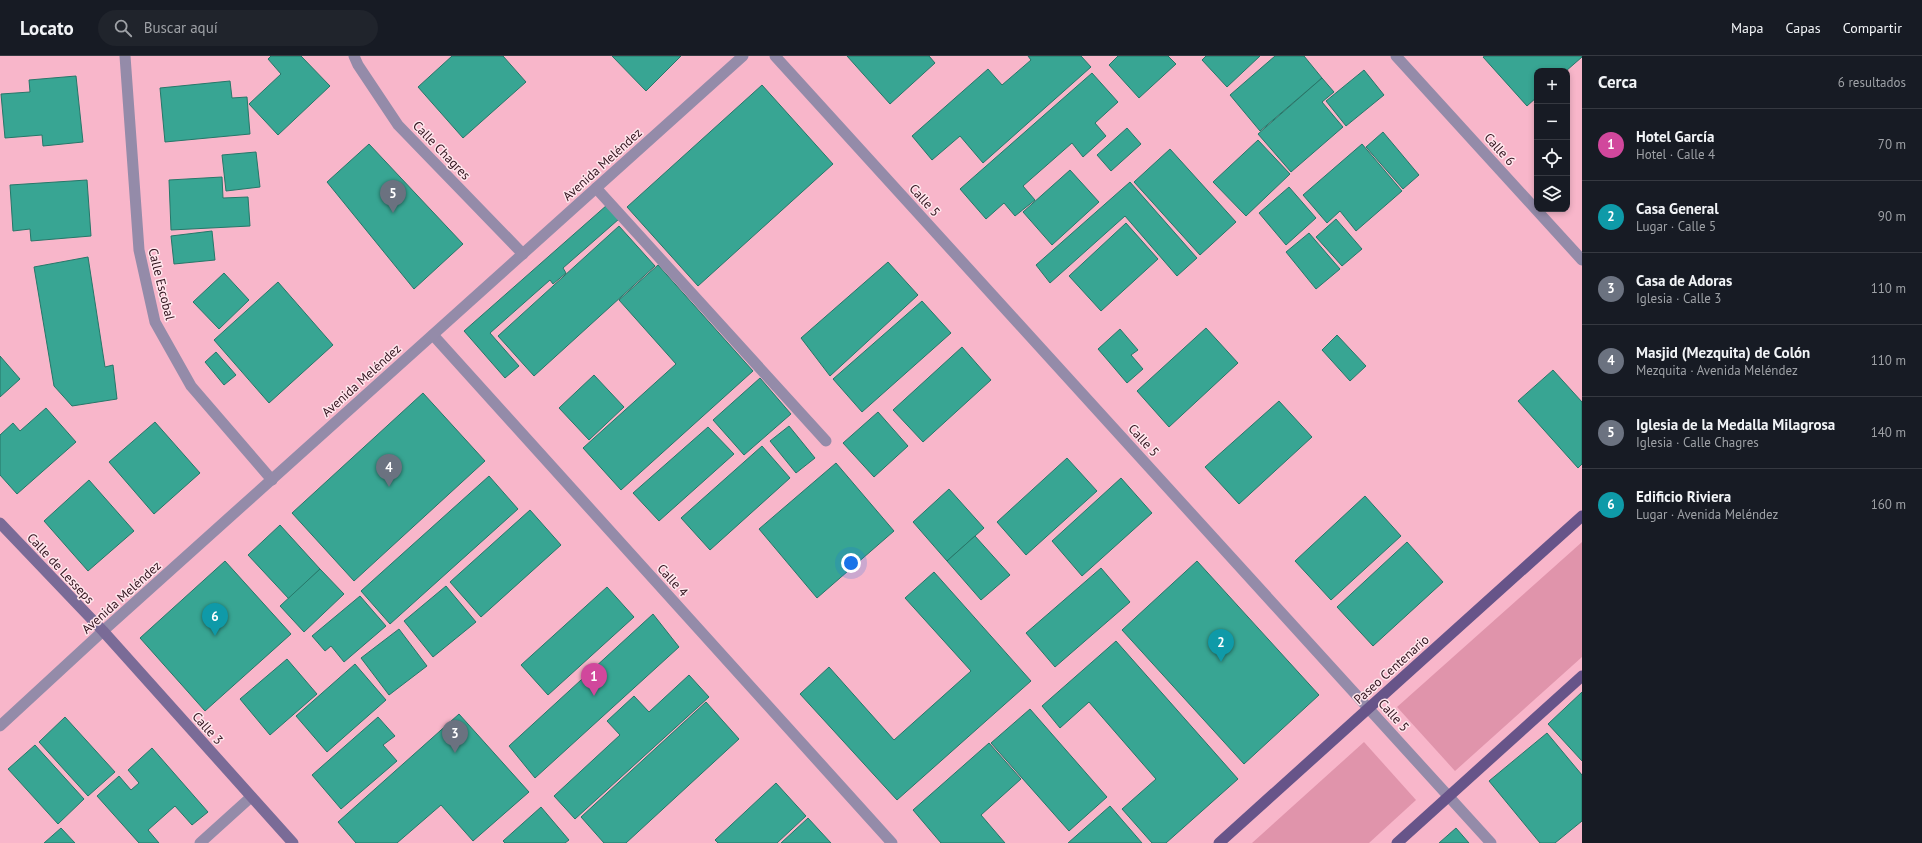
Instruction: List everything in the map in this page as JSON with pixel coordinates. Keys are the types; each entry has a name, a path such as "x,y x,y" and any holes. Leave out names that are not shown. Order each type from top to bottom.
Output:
{"main road":[{"name":"Paseo Centenario","path":"1219,843 1582,516"},
{"name":"Calle de Lesseps","path":"0,523 103,631"},
{"name":"Calle 3","path":"103,631 293,843"},
{"path":"1398,843 1582,676"}],"street":[{"name":"Calle Escobal","path":"125,56 139,250 155,322 191,386 272,480"},
{"name":"Calle Chagres","path":"354,56 358,65 398,125 523,254"},
{"name":"Avenida Meléndez","path":"0,726 103,631 742,56"},
{"name":"Calle 5","path":"775,56 1369,707 1491,843"},
{"name":"Calle 6","path":"1396,56 1582,260"},
{"path":"596,188 826,441"},
{"name":"Calle 4","path":"433,335 892,843"},
{"path":"200,843 251,797"}],"shaded area":[{"path":"1582,542 1582,657 1455,771 1397,707"},
{"path":"1364,742 1416,800 1369,843 1252,843"}],"building":[{"path":"271,56 301,56 330,86 278,135 249,104 281,74 268,59"},
{"path":"452,56 503,56 526,82 463,138 418,87"},
{"path":"612,56 681,56 646,91"},
{"path":"847,56 929,56 935,63 890,104"},
{"path":"1028,56 1081,56 1091,67 983,163 960,136 932,160 912,136 988,69 1002,85 1031,60"},
{"path":"1118,56 1168,56 1176,64 1139,98 1109,65"},
{"path":"1206,56 1260,56 1227,87 1202,60"},
{"path":"1275,56 1304,56 1322,78 1260,131 1230,95"},
{"path":"1582,56 1569,68 1534,68 1534,100 1527,106 1483,57"},
{"path":"1364,70 1384,95 1346,126 1326,101"},
{"path":"1092,73 1118,102 1095,123 1106,136 1083,157 1072,143 1023,186 1035,200 1015,216 1004,203 986,219 960,189"},
{"path":"76,76 83,142 43,146 42,135 5,138 1,94 30,92 29,80"},
{"path":"1322,78 1334,92 1322,102 1343,127 1291,172 1258,134"},
{"path":"230,81 232,98 247,97 250,134 165,142 160,88"},
{"path":"762,85 833,164 698,286 627,207"},
{"path":"1127,128 1141,144 1111,171 1097,155"},
{"path":"1383,132 1419,175 1403,189 1366,147"},
{"path":"1258,140 1290,174 1246,216 1213,182"},
{"path":"369,144 463,244 414,289 327,182"},
{"path":"1362,144 1402,191 1356,231 1340,211 1327,223 1303,195"},
{"path":"1170,149 1236,222 1200,255 1134,182"},
{"path":"256,152 260,187 226,191 222,155"},
{"path":"1070,170 1099,202 1052,245 1023,212"},
{"path":"222,177 223,198 248,197 250,226 171,230 169,180"},
{"path":"87,180 91,236 31,241 30,229 13,231 10,185"},
{"path":"1130,182 1197,258 1177,276 1125,216 1050,283 1036,265"},
{"path":"1289,187 1316,218 1286,245 1259,213"},
{"path":"607,205 619,219 563,268 566,273 553,284 550,280 490,333 519,366 505,378 464,331"},
{"path":"1336,219 1362,249 1342,266 1316,237"},
{"path":"1126,223 1158,259 1101,311 1069,276"},
{"path":"619,226 655,266 534,376 498,336"},
{"path":"212,231 215,260 174,264 171,236"},
{"path":"1309,233 1340,269 1316,289 1286,252"},
{"path":"88,257 105,367 113,365 117,399 72,406 54,386 34,267"},
{"path":"888,262 918,295 830,376 801,338"},
{"path":"658,265 753,371 621,490 583,448 676,364 619,300"},
{"path":"224,273 249,300 219,329 193,302"},
{"path":"278,282 333,345 269,403 214,340"},
{"path":"922,301 951,333 862,412 833,379"},
{"path":"1206,328 1238,363 1169,427 1137,391"},
{"path":"1120,329 1138,350 1131,355 1143,369 1127,383 1098,349"},
{"path":"1337,335 1366,366 1350,381 1322,350"},
{"path":"962,347 991,380 923,442 893,410"},
{"path":"216,352 236,375 224,385 205,362"},
{"path":"0,356 20,379 0,397"},
{"path":"1553,370 1582,402 1582,464 1578,468 1518,401"},
{"path":"594,375 624,407 589,440 559,408"},
{"path":"760,378 791,414 744,455 713,420"},
{"path":"423,393 485,461 354,581 292,513"},
{"path":"1279,401 1312,437 1239,504 1205,467"},
{"path":"46,408 76,442 17,494 0,475 0,435 13,423 20,431"},
{"path":"878,412 908,446 874,477 843,443"},
{"path":"155,422 200,473 154,514 109,462"},
{"path":"789,426 815,458 796,473 770,441"},
{"path":"708,427 734,454 659,521 633,493"},
{"path":"762,446 790,478 710,550 681,518"},
{"path":"1067,458 1097,491 1026,555 997,522"},
{"path":"836,463 894,531 817,598 759,529"},
{"path":"489,476 518,509 390,624 361,591"},
{"path":"1121,478 1152,513 1082,576 1052,541"},
{"path":"89,480 134,531 88,571 44,521"},
{"path":"949,489 984,528 947,561 913,522"},
{"path":"1365,496 1401,536 1331,600 1295,561"},
{"path":"530,510 561,545 481,617 450,582"},
{"path":"280,525 320,569 289,599 248,555"},
{"path":"975,536 1010,575 981,600 947,561"},
{"path":"1407,542 1443,582 1373,646 1337,607"},
{"path":"225,561 291,634 205,711 140,638"},
{"path":"1197,561 1319,695 1244,764 1122,630"},
{"path":"1101,568 1130,602 1055,667 1026,633"},
{"path":"320,569 344,594 304,632 280,606"},
{"path":"934,572 1031,681 897,800 800,694 829,667 894,740 971,671 905,598"},
{"path":"446,586 476,622 433,657 404,621"},
{"path":"607,587 634,617 548,695 521,665"},
{"path":"360,596 386,626 344,662 331,646 325,651 312,636"},
{"path":"653,614 679,647 535,778 509,746"},
{"path":"399,629 427,666 389,695 361,658"},
{"path":"1116,641 1238,779 1166,843 1152,843 1122,809 1156,779 1089,702 1060,728 1042,706"},
{"path":"287,659 317,694 270,735 240,699"},
{"path":"355,664 386,700 327,752 296,716"},
{"path":"689,675 709,697 575,819 554,796 620,735 607,721 634,696 649,712"},
{"path":"1582,692 1582,761 1548,724"},
{"path":"706,702 739,739 626,843 604,843 581,817"},
{"path":"1030,709 1107,797 1069,831 991,743"},
{"path":"459,714 529,792 473,841 441,805 397,843 356,843 338,822"},
{"path":"65,717 115,772 88,796 39,742"},
{"path":"378,717 395,736 383,745 397,761 341,809 312,775"},
{"path":"1547,733 1582,775 1582,821 1555,843 1540,843 1489,781"},
{"path":"989,743 1021,779 981,815 1005,843 941,843 913,810"},
{"path":"35,745 84,799 58,824 8,769"},
{"path":"152,748 208,812 192,825 175,806 148,830 159,843 139,843 97,796 119,776 131,790 139,783 128,770"},
{"path":"776,783 806,816 777,843 718,843 715,840"},
{"path":"1110,806 1142,843 1068,843"},
{"path":"541,807 569,840 565,843 505,843 503,841"},
{"path":"808,818 831,843 781,843"},
{"path":"61,828 75,843 44,843"},
{"path":"1456,828 1469,843 1439,843"}],"place":[{"name":"Iglesia de la Medalla Milagrosa","path":"393,213"},
{"name":"Masjid (Mezquita) de Colón","path":"389,487"},
{"name":"Edificio Riviera","path":"215,636"},
{"name":"Casa General","path":"1221,662"},
{"name":"Hotel García","path":"594,696"},
{"name":"Casa de Adoras","path":"455,753"}]}
